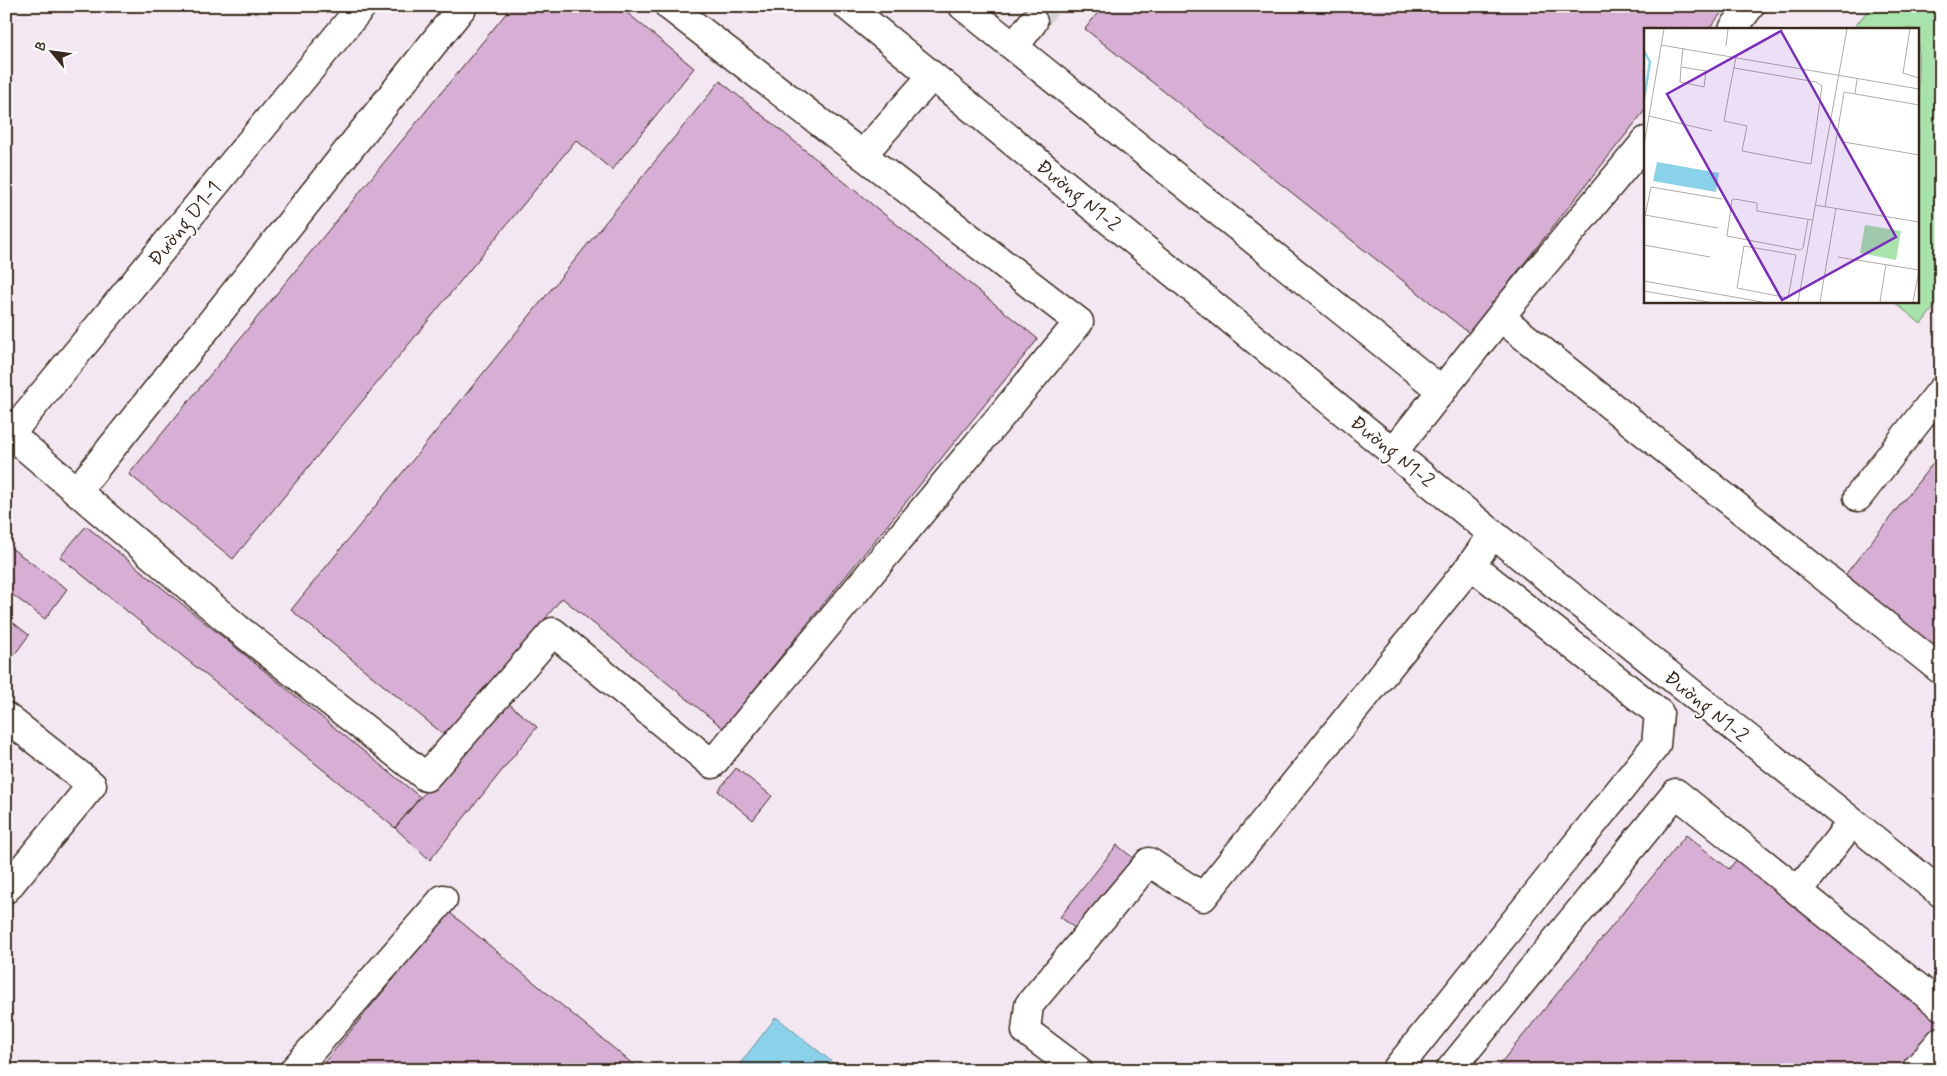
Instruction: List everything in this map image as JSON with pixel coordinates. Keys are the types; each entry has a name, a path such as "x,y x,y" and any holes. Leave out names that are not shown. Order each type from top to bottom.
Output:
{"street":[{"name":"Đường D1-1","path":"8,436 362,6"},
{"path":"77,491 463,6"},
{"path":"8,436 77,491 237,628 426,777 553,632 712,764 1079,322 669,6"},
{"name":"Đường N1-2","path":"847,6 1493,534 1941,893"},
{"path":"962,6 1442,391"},
{"path":"1734,28 1750,6"},
{"path":"1014,47 1034,22"},
{"path":"862,156 932,76"},
{"path":"1394,452 1500,317 1644,143"},
{"path":"1500,317 1941,670"},
{"path":"1858,497 1941,391"},
{"path":"1078,1070 1026,1031 1029,1005 1149,862 1203,897 1471,565 1493,534"},
{"path":"1396,1070 1656,745 1659,713 1471,565"},
{"path":"6,717 92,785 6,889"},
{"path":"1450,1070 1676,793 1941,1006"},
{"path":"1799,890 1852,822"},
{"path":"294,1070 443,899"},
{"path":"1916,1070 1941,1041"}],"shaded area":[{"path":"6,6 1941,6 1941,1070 6,1070"}],"green space":[{"path":"1871,6 1941,6 1941,299 1921,324 1894,302 1920,302 1920,28 1854,28"}],"water":[{"path":"776,1017 842,1070 735,1070"}],"building":[{"path":"512,6 619,6 694,68 612,170 576,140 233,559 129,474"},
{"path":"1103,6 1727,6 1710,28 1644,28 1644,112 1469,333 1085,29"},
{"path":"720,81 1038,339 723,728 562,598 448,738 291,610"},
{"path":"1941,453 1941,659 1841,580"},
{"path":"86,526 420,797 395,828 60,557"},
{"path":"7,545 67,589 45,619 6,590"},
{"path":"6,617 29,635 9,662 6,659"},
{"path":"503,699 537,727 430,860 395,828"},
{"path":"736,768 772,796 753,820 718,791"},
{"path":"1686,835 1729,869 1750,842 1941,998 1941,1025 1904,1070 1495,1070"},
{"path":"1117,845 1137,861 1080,932 1060,917"},
{"path":"449,912 640,1070 318,1070"}],"tunnel":[{"path":"1033,22 1046,6"}]}
